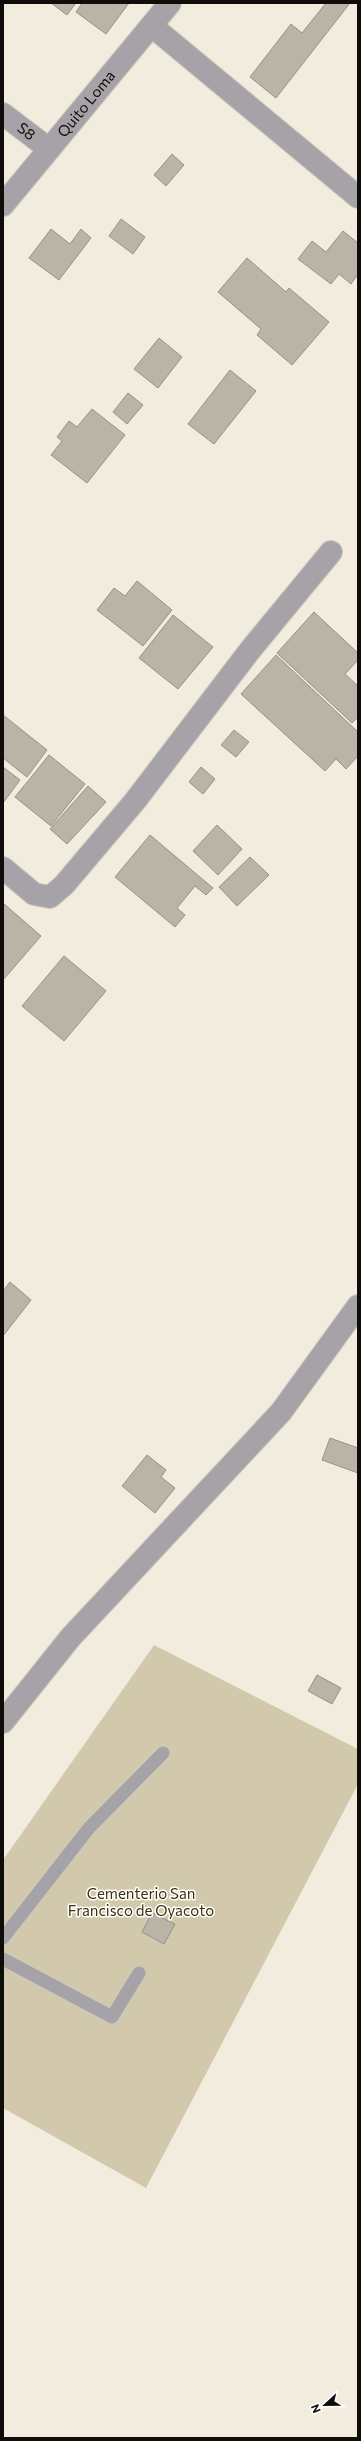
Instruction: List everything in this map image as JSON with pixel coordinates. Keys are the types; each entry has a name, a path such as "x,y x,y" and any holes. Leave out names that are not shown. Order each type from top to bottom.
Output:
{"street":[{"name":"Quito Loma","path":"3,205 153,27 170,3"},
{"path":"153,27 358,197"},
{"name":"S8","path":"3,114 49,149"},
{"path":"3,868 34,894 50,897 64,886 135,801 251,649 331,552"},
{"path":"3,1722 70,1638 281,1412 358,1306"}],"lane":[{"path":"3,1938 89,1828 163,1753"},
{"path":"3,1959 112,2017 139,1973"}],"green space":[{"name":"Cementerio San Francisco de Oyacoto","path":"154,1645 358,1749 358,1784 146,2188 3,2108 3,1860"}],"building":[{"path":"51,3 76,3 67,15"},
{"path":"82,3 129,3 106,34 76,12"},
{"path":"326,3 350,3 276,98 250,77 291,24 302,33"},
{"path":"172,154 184,165 166,186 154,175"},
{"path":"121,219 145,237 133,254 109,236"},
{"path":"51,229 70,244 81,229 91,238 59,280 29,258"},
{"path":"343,231 358,243 358,274 351,284 339,274 331,284 298,259 312,241 326,252"},
{"path":"247,258 286,292 289,288 329,322 292,365 257,335 261,329 218,292"},
{"path":"159,338 182,357 158,388 134,369"},
{"path":"230,370 256,391 214,444 188,424"},
{"path":"128,393 143,405 127,424 113,412"},
{"path":"92,409 125,435 87,483 51,455 62,441 57,437 69,421 77,427"},
{"path":"137,581 172,610 143,646 97,610 114,588 125,596"},
{"path":"314,612 358,653 358,660 345,674 358,686 358,717 352,723 277,653"},
{"path":"173,615 213,647 178,689 139,658"},
{"path":"276,655 358,732 358,756 346,769 336,759 325,771 241,694"},
{"path":"3,715 47,750 27,777 3,758"},
{"path":"234,730 249,742 236,757 221,745"},
{"path":"49,755 85,784 51,826 15,797"},
{"path":"3,767 20,780 3,803"},
{"path":"201,767 215,779 203,794 189,782"},
{"path":"88,786 106,802 67,844 50,829"},
{"path":"217,825 242,849 218,875 193,851"},
{"path":"150,835 213,888 206,895 195,886 177,908 185,915 175,927 115,877"},
{"path":"250,857 269,875 237,906 219,887"},
{"path":"3,903 41,936 3,980"},
{"path":"64,956 106,991 64,1041 22,1006"},
{"path":"10,1282 31,1300 3,1336 3,1291"},
{"path":"330,1438 358,1448 358,1473 322,1460"},
{"path":"147,1455 166,1470 161,1477 175,1488 155,1513 122,1486"},
{"path":"317,1675 341,1688 332,1704 308,1691"},
{"path":"152,1913 175,1924 164,1944 142,1932"}]}
